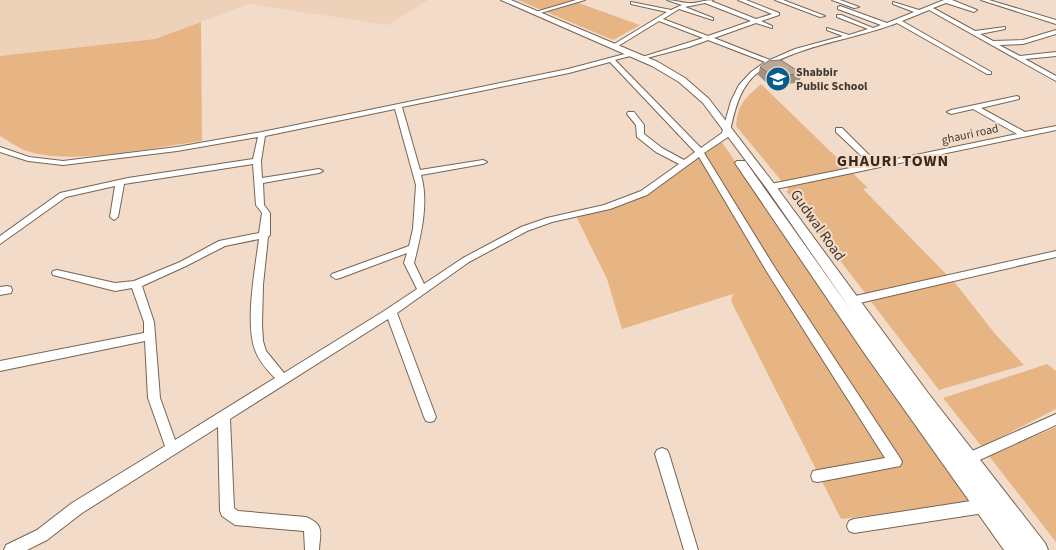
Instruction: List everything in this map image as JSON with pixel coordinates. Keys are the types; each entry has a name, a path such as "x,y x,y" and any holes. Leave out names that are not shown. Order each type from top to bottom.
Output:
{"main road":[{"name":"Gudwal Road","path":"497,0 670,72 696,91 868,346 1016,550"},
{"name":"Gudwal Road","path":"505,0 535,12 612,54 633,56"},
{"name":"Gudwal Road","path":"726,133 771,188 968,459 1038,550"}],"street":[{"path":"562,0 569,3"},
{"path":"535,12 582,0"},
{"path":"670,0 687,4"},
{"path":"633,56 708,38 754,20 777,14 741,0"},
{"path":"778,0 822,16"},
{"path":"835,0 856,7"},
{"path":"11,550 42,535 77,508 391,312 422,290 500,241 550,220 582,214 644,193 726,133 739,91 752,73 816,44 874,30 947,0 974,10"},
{"path":"984,0 1056,22"},
{"path":"0,149 28,159 64,163 176,149 262,134 612,54 658,18 687,4 708,1 770,26"},
{"path":"634,3 667,13 701,28"},
{"path":"894,4 920,12"},
{"path":"679,7 711,19"},
{"path":"928,7 1055,78"},
{"path":"840,8 887,25"},
{"path":"839,16 874,30"},
{"path":"658,18 772,63"},
{"path":"898,21 989,73"},
{"path":"974,33 1003,28"},
{"path":"829,29 848,36"},
{"path":"991,43 1023,42 1056,32"},
{"path":"612,54 699,151 771,270 895,462 818,476"},
{"path":"1018,58 1056,54"},
{"path":"951,112 1017,98"},
{"path":"398,104 417,173 420,209 418,229 409,263 422,290"},
{"path":"974,107 1023,134"},
{"path":"630,114 640,124 640,135 659,150 684,163"},
{"name":"ghauri road","path":"771,188 1056,128"},
{"path":"839,130 876,166"},
{"path":"262,134 257,161 260,182 260,205 266,213 256,303 258,342 261,352 283,379"},
{"path":"0,241 63,195 120,183 257,161"},
{"path":"417,173 483,162"},
{"path":"260,182 319,171"},
{"path":"114,217 120,183"},
{"path":"57,273 115,287 136,284 183,264 222,243 264,235"},
{"path":"336,276 412,248"},
{"path":"852,301 1056,254"},
{"path":"136,284 146,314 150,336 152,391 172,448"},
{"path":"391,312 430,417"},
{"path":"0,366 150,336"},
{"path":"224,416 227,511 235,518 306,524 313,528 312,550"},
{"path":"968,459 1056,419"},
{"path":"662,454 692,550"},
{"path":"854,526 984,506"}],"shaded area":[{"path":"0,0 428,0 388,25 249,4 155,39 0,56"},
{"path":"518,0 570,0 640,25 613,40"},
{"path":"201,22 202,141 113,154 66,157 27,151 0,136 0,56 155,39"},
{"path":"761,84 868,188 863,189 948,276 866,294 786,191 789,190 736,126 738,112 743,102"},
{"path":"721,141 970,500 965,504 841,519 731,301 733,294 622,329 607,279 576,216 645,192"},
{"path":"952,279 996,335 1024,365 939,390 869,299"},
{"path":"1047,364 1056,371 1056,409 982,447 943,398"},
{"path":"1056,427 1056,542 989,456"}],"building":[{"path":"781,60 802,74 772,76 760,67 768,61"}],"place":[{"name":"Shabbir Public School","path":"778,79"}],"district":[{"name":"GHAURI TOWN","path":"893,160"}]}
